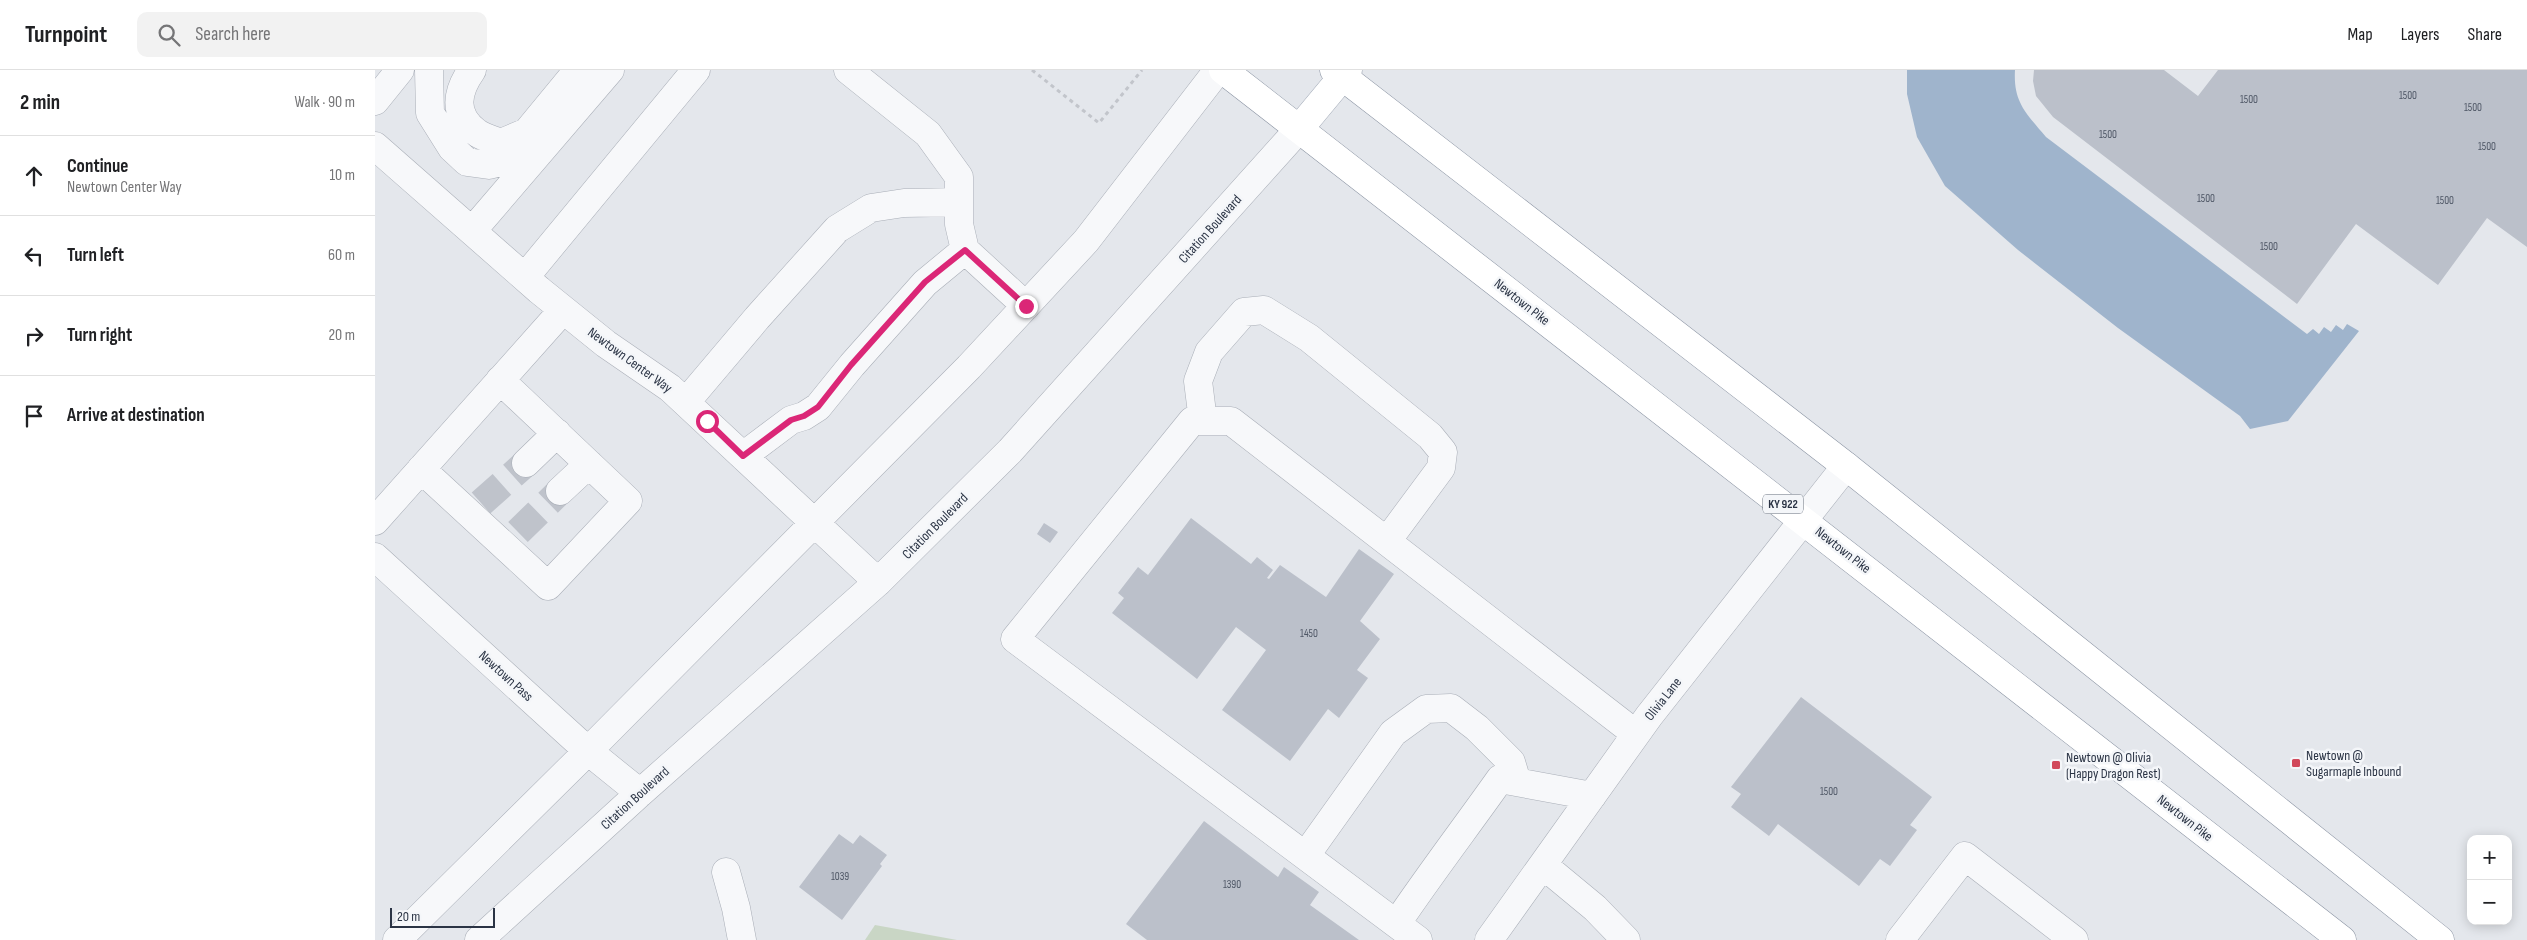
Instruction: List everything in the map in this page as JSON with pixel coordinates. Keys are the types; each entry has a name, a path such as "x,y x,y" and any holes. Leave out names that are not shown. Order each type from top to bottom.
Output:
{"main road":[{"name":"Newtown Pike","path":"1223,70 1805,520 2342,940"},
{"name":"Citation Boulevard","path":"1299,129 1342,72"},
{"path":"1342,72 1846,466 2440,940"}],"street":[{"path":"375,101 401,70"},
{"path":"429,70 430,113 452,148 467,162 489,165 539,153"},
{"path":"472,70 461,85 459,104 466,122 477,133 501,143 527,132 578,70"},
{"path":"472,231 611,70"},
{"path":"525,277 695,70"},
{"path":"848,70 928,134 959,177 959,224 965,250 1026,306"},
{"path":"397,940 588,751 969,367 1086,241 1218,70"},
{"name":"Citation Boulevard","path":"479,940 640,793 878,582 1010,451 1299,129"},
{"name":"Newtown Center Way","path":"375,146 563,310 606,344 670,388 878,582"},
{"path":"686,402 757,318 837,229 871,208 904,203 959,202"},
{"path":"743,456 791,420 804,416 818,407 851,365 925,282 965,250"},
{"path":"375,521 563,310"},
{"path":"1203,421 1198,381 1209,352 1245,312 1264,310 1309,338 1430,436 1443,452 1441,468 1387,541"},
{"path":"421,469 475,508 511,538 548,586 629,501 500,380"},
{"path":"1592,796 1500,779 1458,839 1435,866 1408,932 1015,639 1192,421 1231,421 1636,734"},
{"path":"526,463 557,433"},
{"path":"560,491 589,464"},
{"name":"Olivia Lane","path":"1489,940 1636,734 1846,466"},
{"name":"Newtown Pass","path":"375,557 588,751 640,793"},
{"path":"1306,855 1393,734 1426,709 1451,708 1477,728 1511,762 1517,782"},
{"path":"1900,940 1965,856 2074,940"},
{"path":"1543,865 1595,908 1626,940"},
{"path":"726,872 736,908 741,940"}],"path":[{"path":"1033,70 1099,123 1142,70"}],"green space":[{"path":"875,925 957,940 865,940"}],"water":[{"path":"1907,70 2015,70 2016,91 2019,100 2027,114 2046,137 2307,334 2313,329 2319,334 2324,327 2331,332 2336,325 2343,330 2347,324 2359,331 2288,421 2250,429 2240,416 2118,328 2018,250 1945,186 1917,137 1907,94"}],"building":[{"path":"2034,70 2164,70 2198,96 2218,70 2527,70 2527,247 2487,218 2438,285 2356,224 2297,304 2053,117 2036,96 2033,81"},
{"path":"1191,518 1251,564 1257,557 1273,570 1267,578 1269,579 1280,565 1326,597 1359,549 1394,574 1360,621 1380,639 1357,670 1368,678 1339,718 1328,709 1290,761 1222,710 1266,650 1236,627 1197,679 1112,613 1124,598 1118,593 1138,567 1148,575"},
{"path":"1044,523 1058,532 1050,543 1037,534"},
{"path":"1801,697 1932,797 1910,825 1917,830 1890,866 1880,859 1859,886 1778,824 1769,836 1731,807 1741,794 1731,787"},
{"path":"1204,821 1278,877 1284,867 1319,892 1310,905 1359,940 1147,940 1126,924"},
{"path":"839,834 853,844 860,835 887,855 880,864 882,866 842,920 799,887"}],"tunnel":[{"path":"481,503 526,463"},
{"path":"518,532 560,491"}],"place":[{"name":"Newtown @ Sugarmaple Inbound","path":"2296,763"},
{"name":"Newtown @ Olivia (Happy Dragon Rest)","path":"2056,765"}],"route":[{"path":"707,421 743,456 791,420 804,416 818,407 851,365 925,282 965,250 1026,306"}]}
